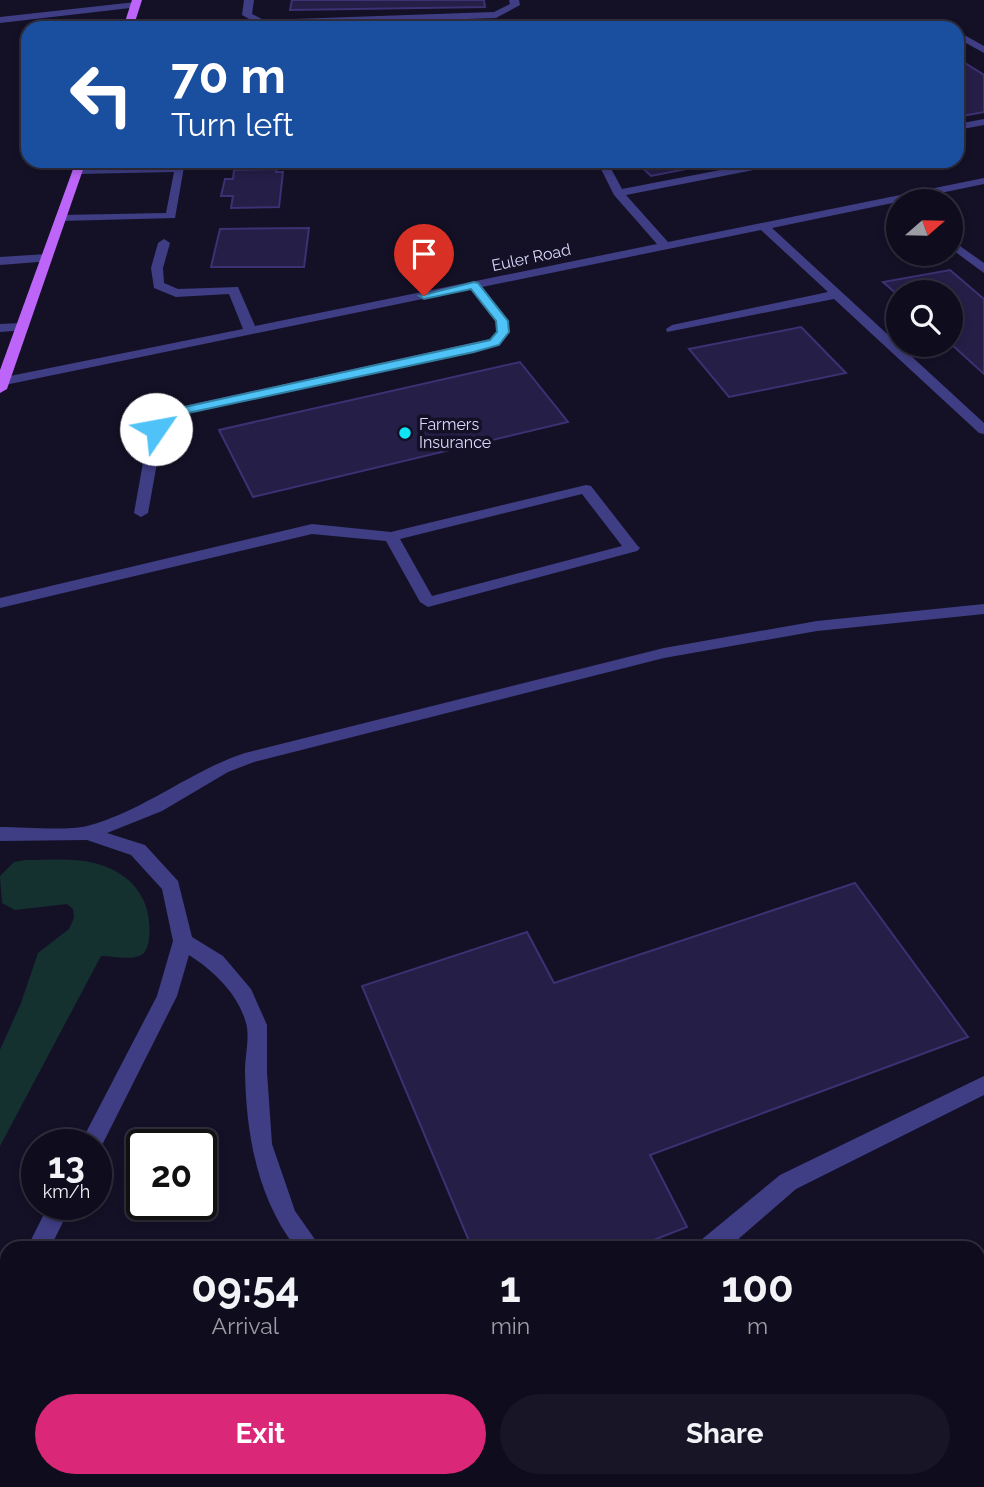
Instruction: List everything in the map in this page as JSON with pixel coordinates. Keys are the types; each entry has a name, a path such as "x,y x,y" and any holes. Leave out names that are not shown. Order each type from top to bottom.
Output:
{"main road":[{"path":"130,21 137,2"},
{"path":"1,384 79,168"}],"street":[{"path":"249,0 247,15 258,21"},
{"path":"320,21 496,15 515,5 514,0"},
{"path":"0,20 137,2"},
{"path":"964,38 984,50"},
{"path":"964,126 984,122"},
{"path":"61,218 171,216 180,169 147,168"},
{"path":"606,168 618,193 664,246"},
{"path":"618,193 748,168"},
{"name":"Euler Road","path":"947,189 984,181"},
{"name":"Euler Road","path":"1,384 886,202"},
{"path":"763,226 984,429"},
{"path":"164,243 157,268 158,285 176,293 234,290 250,331"},
{"path":"963,252 984,269"},
{"path":"0,261 47,258"},
{"path":"141,513 156,429 169,416 184,410 495,342 503,332 502,321 474,285"},
{"path":"672,328 838,295"},
{"path":"0,328 22,327"},
{"path":"0,603 312,529 391,537 586,489 632,548 429,602 391,537"},
{"path":"88,833 156,806 222,767 251,757 664,653 817,626 984,608"},
{"path":"0,834 88,833 138,850 171,886 183,942 167,996 99,1129"},
{"path":"183,942 216,962 244,995 257,1025 256,1072 261,1144 286,1217 305,1241"},
{"path":"720,1241 732,1233 759,1204 788,1182 984,1085"},
{"path":"42,1241 53,1220"}],"green space":[{"path":"82,861 101,865 123,876 145,903 149,939 145,952 139,956 101,956 0,1146 0,1050 21,1003 38,953 69,929 74,918 73,909 67,904 15,910 2,903 0,876 14,862"}],"building":[{"path":"292,0 484,0 485,7 290,10"},
{"path":"964,62 984,75 984,112 964,116"},
{"path":"642,168 692,168 651,176"},
{"path":"277,169 276,172 283,172 279,207 231,208 233,196 221,196 225,179 233,179 234,170"},
{"path":"309,228 304,267 211,267 220,229"},
{"path":"950,270 962,280 894,280"},
{"path":"963,281 984,299 984,374 963,355"},
{"path":"801,327 846,373 729,397 689,349"},
{"path":"520,362 568,422 253,497 219,430"},
{"path":"855,883 968,1037 650,1155 687,1227 651,1241 469,1241 362,986 527,932 554,983"}],"place":[{"name":"Farmers Insurance","path":"405,433"}],"route":[{"path":"156,429 169,416 184,410 474,349 495,342 503,332 502,321 474,285 424,296"}]}
